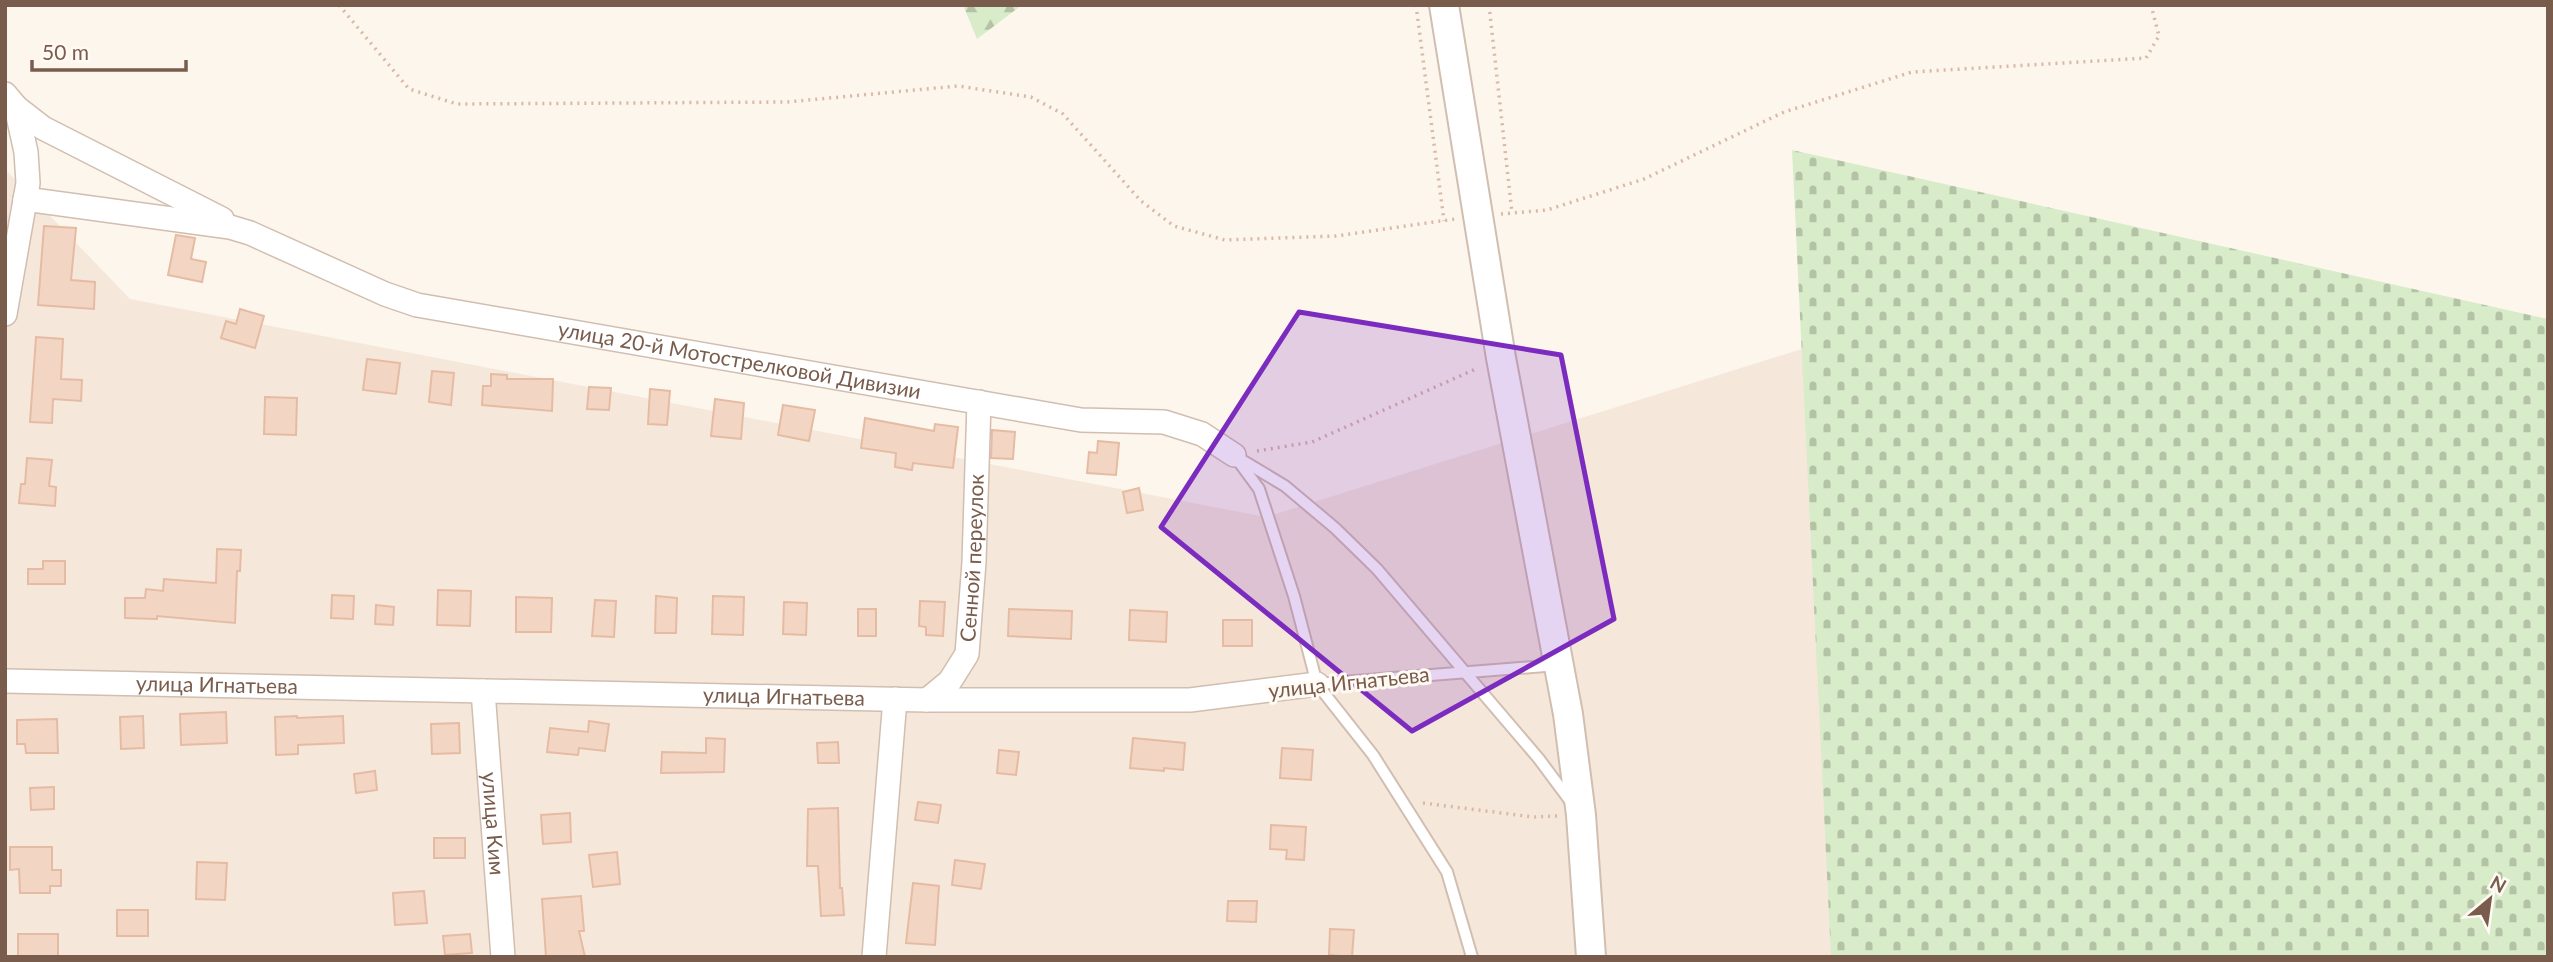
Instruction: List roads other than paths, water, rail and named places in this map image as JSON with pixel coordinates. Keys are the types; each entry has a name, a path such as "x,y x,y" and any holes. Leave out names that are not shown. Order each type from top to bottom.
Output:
{"street":[{"path":"1444,5 1501,358 1559,664 1581,816 1591,957"},
{"path":"5,314 28,183 26,152 10,100"},
{"name":"улица 20-й Мотострелковой Дивизии","path":"10,100 43,128 250,233 384,294 417,305 1080,420 1164,422 1202,434 1234,455"},
{"name":"улица 20-й Мотострелковой Дивизии","path":"25,199 230,227 250,233"},
{"name":"Сенной переулок","path":"927,700 950,681 967,654 974,562 979,402"},
{"name":"улица Игнатьева","path":"5,681 927,700 1190,701 1317,684"},
{"name":"улица Ким","path":"484,691 503,957"},
{"path":"874,957 895,699"}],"lane":[{"path":"1234,455 1285,486 1335,528 1377,569 1539,759 1581,816"},
{"path":"1234,455 1259,489 1294,596 1317,684 1373,755 1447,872 1472,957"},
{"name":"улица Игнатьева","path":"1317,684 1559,664"}]}
